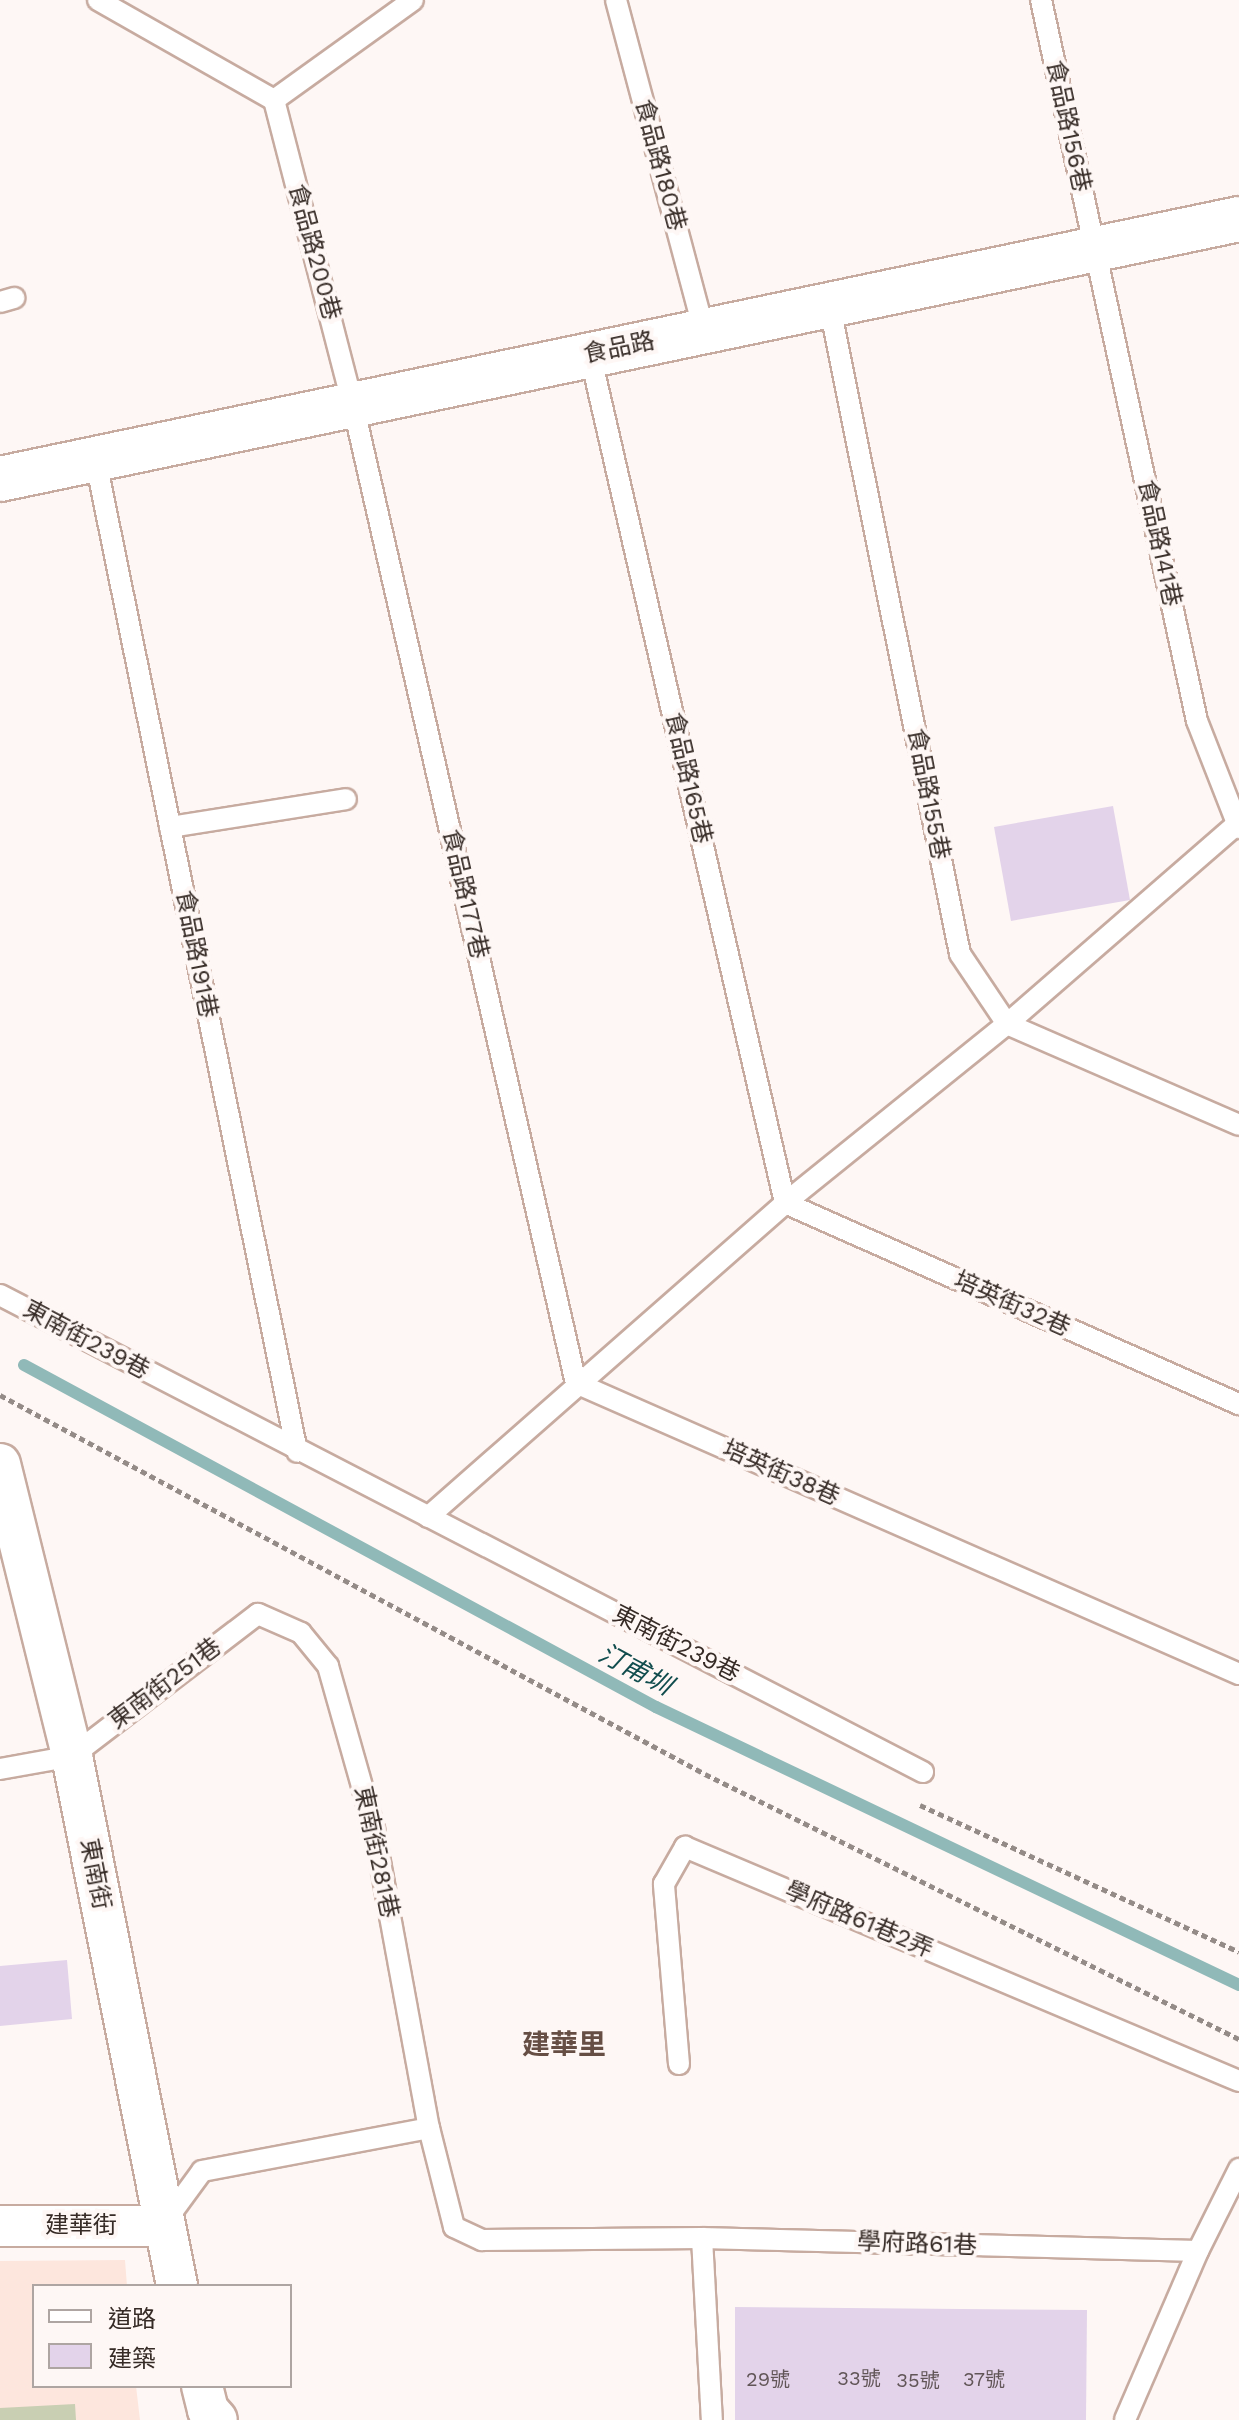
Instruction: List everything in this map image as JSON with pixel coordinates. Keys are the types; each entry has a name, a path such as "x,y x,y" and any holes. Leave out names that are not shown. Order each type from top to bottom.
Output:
{"street":[{"name":"食品路","path":"0,479 1239,219"},
{"name":"東南街","path":"0,1464 72,1756 162,2226 176,2284"},
{"name":"建華街","path":"0,2226 162,2226"}],"lane":[{"path":"98,0 274,100 413,0"},
{"name":"食品路180巷","path":"616,0 704,330"},
{"name":"食品路156巷","path":"1041,0 1096,251"},
{"name":"食品路200巷","path":"274,100 353,405"},
{"name":"食品路141巷","path":"1096,251 1197,721 1237,825"},
{"name":"食品路155巷","path":"829,303 960,954 1007,1024"},
{"name":"食品路165巷","path":"590,354 785,1203"},
{"name":"食品路177巷","path":"353,405 576,1383"},
{"name":"食品路191巷","path":"95,457 297,1452"},
{"path":"170,827 346,799"},
{"path":"428,1517 576,1383 785,1203 1007,1024 1237,825"},
{"path":"1007,1024 1239,1125"},
{"name":"培英街32巷","path":"785,1203 1239,1404"},
{"name":"東南街239巷","path":"0,1295 297,1452 923,1772"},
{"name":"培英街38巷","path":"576,1383 1239,1674"},
{"name":"東南街251巷","path":"72,1756 258,1614"},
{"name":"東南街281巷","path":"258,1614 301,1633 328,1666 374,1829 429,2128 454,2227"},
{"path":"0,1769 72,1756"},
{"name":"學府路61巷2弄","path":"679,2064 664,1884 685,1847 1239,2081"},
{"path":"162,2226 202,2171 429,2128"},
{"path":"1125,2420 1198,2251 1239,2169"},
{"name":"學府路61巷","path":"454,2227 482,2240 702,2238 1198,2251"},
{"path":"702,2238 712,2420"}],"path":[{"path":"0,1395 705,1774 1239,2039"},
{"path":"906,1799 1239,1952"}],"shaded area":[{"path":"125,2260 127,2284 32,2284 32,2388 136,2388 140,2420 0,2420 0,2261"}],"green space":[{"path":"75,2404 76,2420 0,2420 0,2408"}],"building":[{"path":"1113,806 1130,900 1011,921 994,827"},
{"path":"67,1960 72,2019 0,2026 0,1966"},
{"path":"735,2307 1087,2310 1086,2420 735,2420"}],"waterway":[{"name":"汀甫圳","path":"24,1365 656,1707 1239,1985"}],"district":[{"name":"建華里","path":"564,2045"}]}
